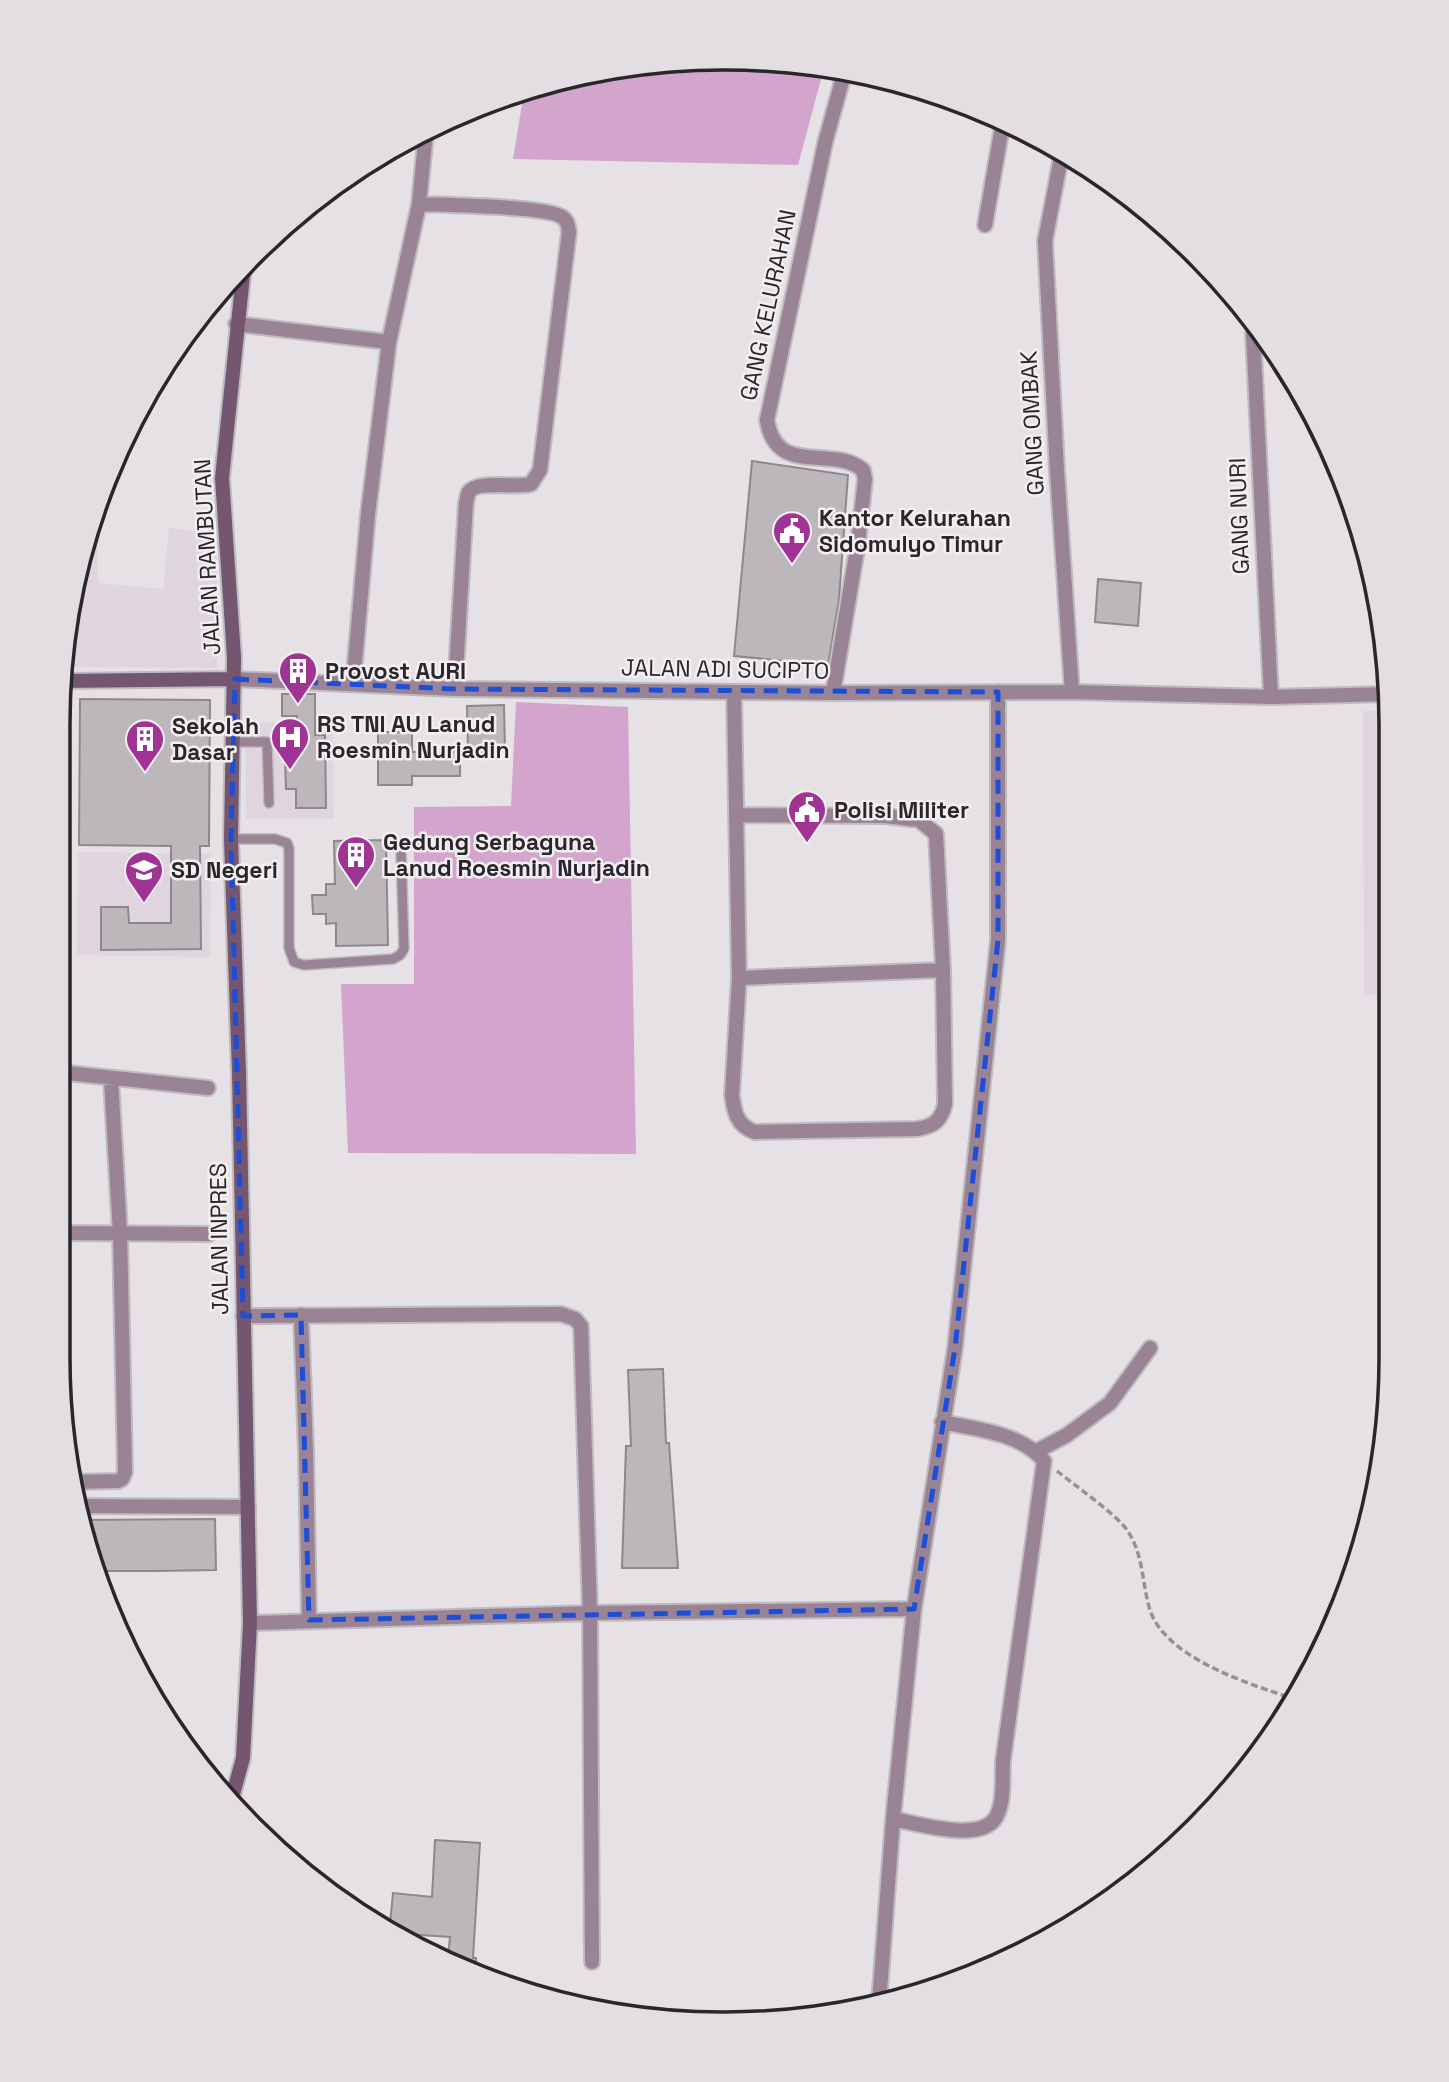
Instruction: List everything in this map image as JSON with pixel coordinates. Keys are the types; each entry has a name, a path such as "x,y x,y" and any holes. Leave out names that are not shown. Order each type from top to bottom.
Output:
{"main road":[{"name":"JALAN RAMBUTAN","path":"234,678 222,478 242,283"},
{"name":"JALAN ADI SUCIPTO","path":"71,681 234,678"},
{"name":"JALAN INPRES","path":"234,678 231,839 240,1086 250,1623 244,1747 234,1791"}],"street":[{"name":"GANG KELURAHAN","path":"833,693 858,543 865,479 863,471 851,464 786,453 769,433 767,420 825,143 842,81"},
{"path":"985,225 1001,131"},
{"path":"354,684 368,514 389,342 419,204 425,143"},
{"name":"GANG OMBAK","path":"1060,163 1045,241 1072,692"},
{"path":"419,204 551,213 561,216 568,223 569,232 540,471 531,484 481,485 473,488 469,491 466,503 455,689"},
{"path":"236,324 389,342"},
{"name":"GANG NURI","path":"1253,339 1271,698"},
{"name":"JALAN ADI SUCIPTO","path":"234,678 455,689 833,693 1072,692 1271,698 1378,694"},
{"path":"734,692 736,815 739,978 732,1095 735,1113 746,1129 755,1132 917,1129 930,1127 938,1122 945,1104 943,970 936,834 919,820 736,815"},
{"path":"880,1993 893,1819 914,1609 955,1348 998,940 998,692"},
{"path":"739,978 943,970"},
{"path":"70,1074 208,1088"},
{"path":"82,1482 118,1481 125,1472 120,1233 111,1080"},
{"path":"70,1233 209,1234"},
{"path":"243,1317 561,1314 575,1319 581,1326 590,1614 592,1962"},
{"path":"301,1315 309,1620"},
{"path":"893,1819 951,1830 986,1827 995,1819 1000,1803 1040,1456 1110,1403 1150,1348"},
{"path":"943,1422 1003,1436 1040,1456"},
{"path":"88,1506 248,1507"},
{"path":"250,1623 914,1609"}],"lane":[{"path":"234,742 267,742 269,803"},
{"path":"231,839 275,839 286,843 289,849 289,948 294,962 304,965 393,959 400,955 404,949 401,851"}],"path":[{"path":"1040,1456 1125,1526 1134,1541 1146,1583 1149,1607 1165,1634 1181,1649 1223,1672 1285,1695"}],"highlighted area":[{"path":"235,679 455,689 998,692 998,940 955,1348 914,1609 309,1620 301,1315 243,1316 231,839"}],"shaded area":[{"path":"682,71 767,71 821,78 798,165 513,159 522,102 555,92"},
{"path":"169,528 217,533 217,668 73,667 83,597 97,538 98,583 163,589"},
{"path":"516,702 628,707 636,1154 348,1153 341,984 414,984 414,807 511,806"},
{"path":"1363,711 1379,711 1379,995 1364,995"},
{"name":"RS TNI AU Lanud Roesmin Nurjadin","path":"333,722 334,819 246,819 245,723"},
{"name":"SD Negeri","path":"78,852 211,854 210,957 77,955"}],"building":[{"name":"Kantor Kelurahan Sidomulyo Timur","path":"752,461 848,475 839,599 828,665 734,656"},
{"path":"1098,579 1141,583 1138,626 1095,622"},
{"path":"282,694 315,694 315,735 325,735 326,808 296,808 296,789 286,789 285,760 298,760 297,716 282,716"},
{"name":"Sekolah Dasar","path":"80,699 210,700 209,846 200,846 201,949 101,950 101,907 128,907 129,923 171,923 171,846 79,845"},
{"path":"504,705 505,752 468,753 467,706"},
{"path":"378,732 412,732 412,752 460,752 460,776 412,776 412,785 378,785"},
{"name":"Gedung Serbaguna Lanud Roesmin Nurjadin","path":"386,840 388,945 336,946 336,923 326,924 326,914 313,914 312,895 326,895 326,884 335,884 334,841"},
{"path":"663,1369 666,1443 669,1443 678,1568 622,1568 626,1446 631,1446 628,1370"},
{"path":"215,1519 216,1570 106,1571 90,1520"},
{"path":"435,1840 480,1843 473,1958 476,1958 476,1963 449,1951 450,1937 416,1935 390,1920 393,1893 432,1897"}],"place":[{"name":"Kantor Kelurahan Sidomulyo Timur","path":"792,565"},
{"name":"Provost AURI","path":"298,705"},
{"name":"RS TNI AU Lanud Roesmin Nurjadin","path":"290,771"},
{"name":"Sekolah Dasar","path":"145,773"},
{"name":"Polisi Militer","path":"807,844"},
{"name":"Gedung Serbaguna Lanud Roesmin Nurjadin","path":"356,889"},
{"name":"SD Negeri","path":"144,904"}]}
